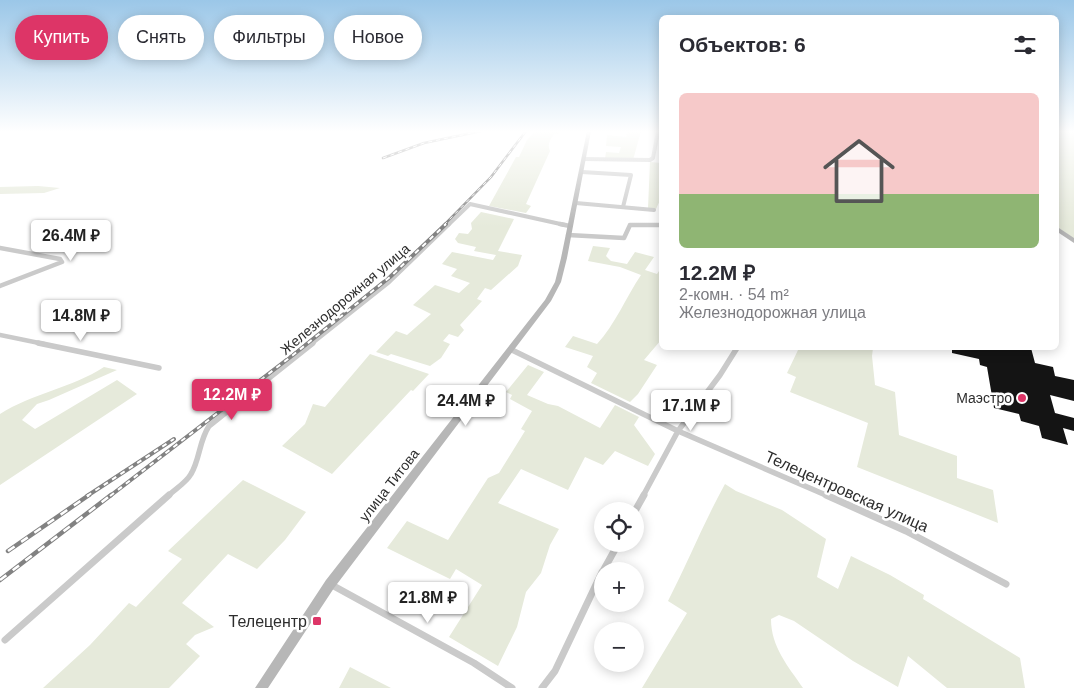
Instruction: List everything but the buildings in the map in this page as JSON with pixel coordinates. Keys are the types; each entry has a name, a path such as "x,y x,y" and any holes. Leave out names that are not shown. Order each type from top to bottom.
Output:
{"main road":[{"name":"улица Титова","path":"261,688 330,584 548,302 558,282 584,163"},
{"path":"1059,230 1074,241"}],"street":[{"path":"582,172 631,175 623,207"},
{"path":"576,203 654,210"},
{"name":"Железнодорожная улица","path":"5,640 188,478 193,472 200,440 209,426 389,282 470,204 569,230"},
{"path":"569,230 624,238 630,225 659,224"},
{"path":"0,248 60,259 62,262 0,286"},
{"path":"0,335 159,368"},
{"name":"Телецентровская улица","path":"512,350 678,431 862,511 930,543 958,560 1006,584"},
{"path":"640,502 678,431 720,375 736,350"},
{"path":"330,584 466,658 512,688"},
{"path":"542,688 555,671 594,590"}],"shaded area":[{"path":"513,163 545,163 526,204 531,206 526,213 489,206"},
{"path":"650,163 659,163 659,202 656,209 648,208"},
{"path":"1059,163 1074,163 1074,239 1059,228"},
{"path":"38,186 60,188 44,193 0,194 0,187"},
{"path":"481,212 514,219 498,251 522,255 518,266 491,290 485,288 477,299 482,301 460,325 464,330 458,337 449,334 443,341 450,344 441,358 430,366 391,354 388,356 376,352 396,331 407,335 431,314 413,305 435,285 459,293 470,283 451,276 457,269 442,264 452,252 493,260 496,255 474,251 476,247 458,243 455,239 459,233 468,234 472,229 471,223"},
{"path":"593,246 610,248 606,256 611,261 627,264 635,252 654,257 645,270 657,274 659,271 659,342 644,360 657,365 638,394 630,402 591,383 597,373 587,367 593,356 565,347 573,336 597,344 609,328 641,275 620,267 588,261"},
{"path":"798,350 873,350 875,385 895,392 899,435 957,456 957,478 993,490 998,523 857,467 868,423 790,392 796,377 787,373"},
{"path":"370,354 429,374 413,391 411,390 332,474 282,446 305,424 313,404 325,407"},
{"path":"528,365 544,372 527,395 558,406 600,428 615,405 639,417 634,425 655,454 648,466 615,451 603,465 585,457 568,490 521,469 498,503 559,529 550,545 541,573 526,592 517,627 498,666 449,637 482,585 456,569 450,579 387,548 407,521 448,540 488,478 499,473 525,431 521,429 532,411 510,399 512,395 506,392"},
{"path":"104,367 117,370 37,404 22,420 35,429 117,380 137,394 0,485 0,414 26,401 79,380"},
{"path":"243,480 306,512 285,540 257,569 228,554 182,603 214,627 195,635 186,644 200,656 169,688 43,688 90,645 129,603 136,607 182,559 168,551"},
{"path":"725,484 736,491 782,510 826,539 817,577 838,589 851,556 890,575 924,595 923,599 1020,658 1025,688 947,688 908,656 898,687 853,661 794,621 779,615 771,619 774,638 781,656 803,688 642,688 687,613 668,601"},
{"path":"350,667 391,688 339,688"}],"railway":[{"path":"444,225 491,177 502,163"},
{"path":"110,496 293,355 390,277 446,224"},
{"path":"87,496 174,439"},
{"path":"8,551 89,495"},
{"path":"0,580 111,495"}],"place":[{"name":"Маэстро","path":"1022,398"},
{"name":"Телецентр","path":"317,621"}]}
